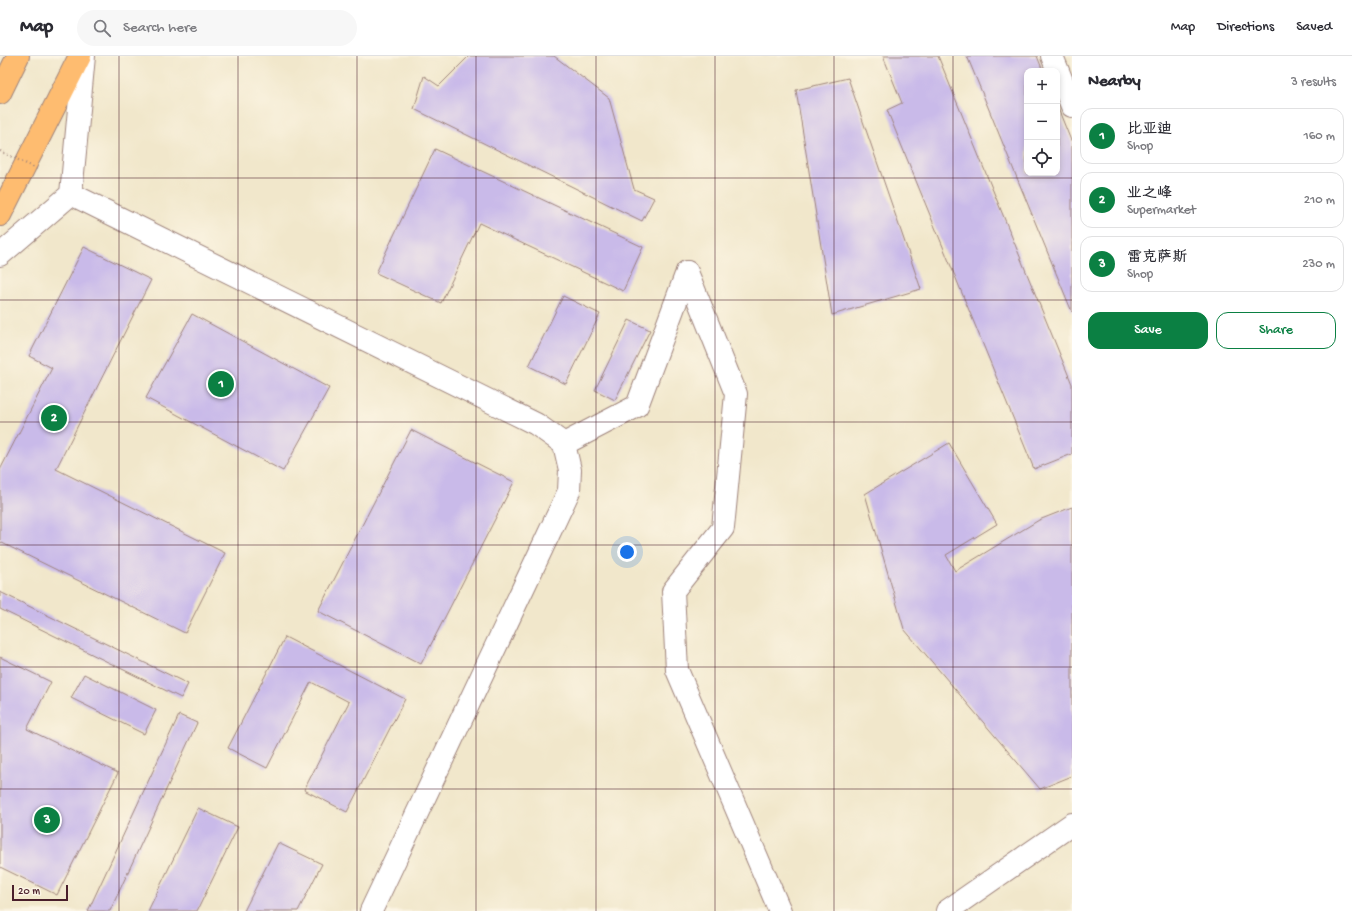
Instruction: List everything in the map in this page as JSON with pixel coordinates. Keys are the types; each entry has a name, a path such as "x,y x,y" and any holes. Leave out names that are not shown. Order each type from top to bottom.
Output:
{"main road":[{"path":"0,93 18,56"},
{"path":"0,215 80,56"}],"street":[{"path":"0,255 71,194 84,56"},
{"path":"1052,56 1072,106"},
{"path":"71,194 536,424 564,444 570,470 569,491 371,911"},
{"path":"564,444 637,406 686,272 736,394 723,528 674,591 677,670 780,911"},
{"path":"948,911 1072,824"}],"path":[{"path":"0,151 39,170"}],"building":[{"path":"469,56 554,56 609,98 634,189 654,198 642,221 414,109 424,76 439,86"},
{"path":"883,56 938,56 1072,384 1072,454 1034,469 887,110 902,103"},
{"path":"967,56 1037,56 1042,68 1024,68 1024,176 1060,176 1060,113 1072,143 1072,312"},
{"path":"848,78 921,289 832,315 796,90"},
{"path":"435,149 643,247 623,291 479,223 441,303 376,273"},
{"path":"84,247 151,280 56,469 225,553 185,633 0,542 0,470 52,368 29,356"},
{"path":"563,296 600,314 566,384 529,366"},
{"path":"192,314 329,388 283,471 146,398"},
{"path":"629,320 650,330 615,400 595,390"},
{"path":"411,430 514,482 421,664 318,611"},
{"path":"949,443 997,524 946,555 955,571 1039,520 1072,507 1072,776 1040,789 904,629 865,494"},
{"path":"0,592 188,684 181,698 0,609"},
{"path":"285,637 405,699 347,812 304,790 349,702 311,682 267,768 228,748"},
{"path":"0,657 51,682 27,729 118,773 57,895 0,867"},
{"path":"84,674 156,710 144,734 71,698"},
{"path":"179,715 197,723 110,911 88,911"},
{"path":"198,808 238,827 197,911 148,911"},
{"path":"278,843 322,864 298,911 244,911"}],"place":[{"name":"比亚迪","path":"221,384"},
{"name":"业之峰","path":"54,418"},
{"name":"雷克萨斯","path":"47,820"}]}
